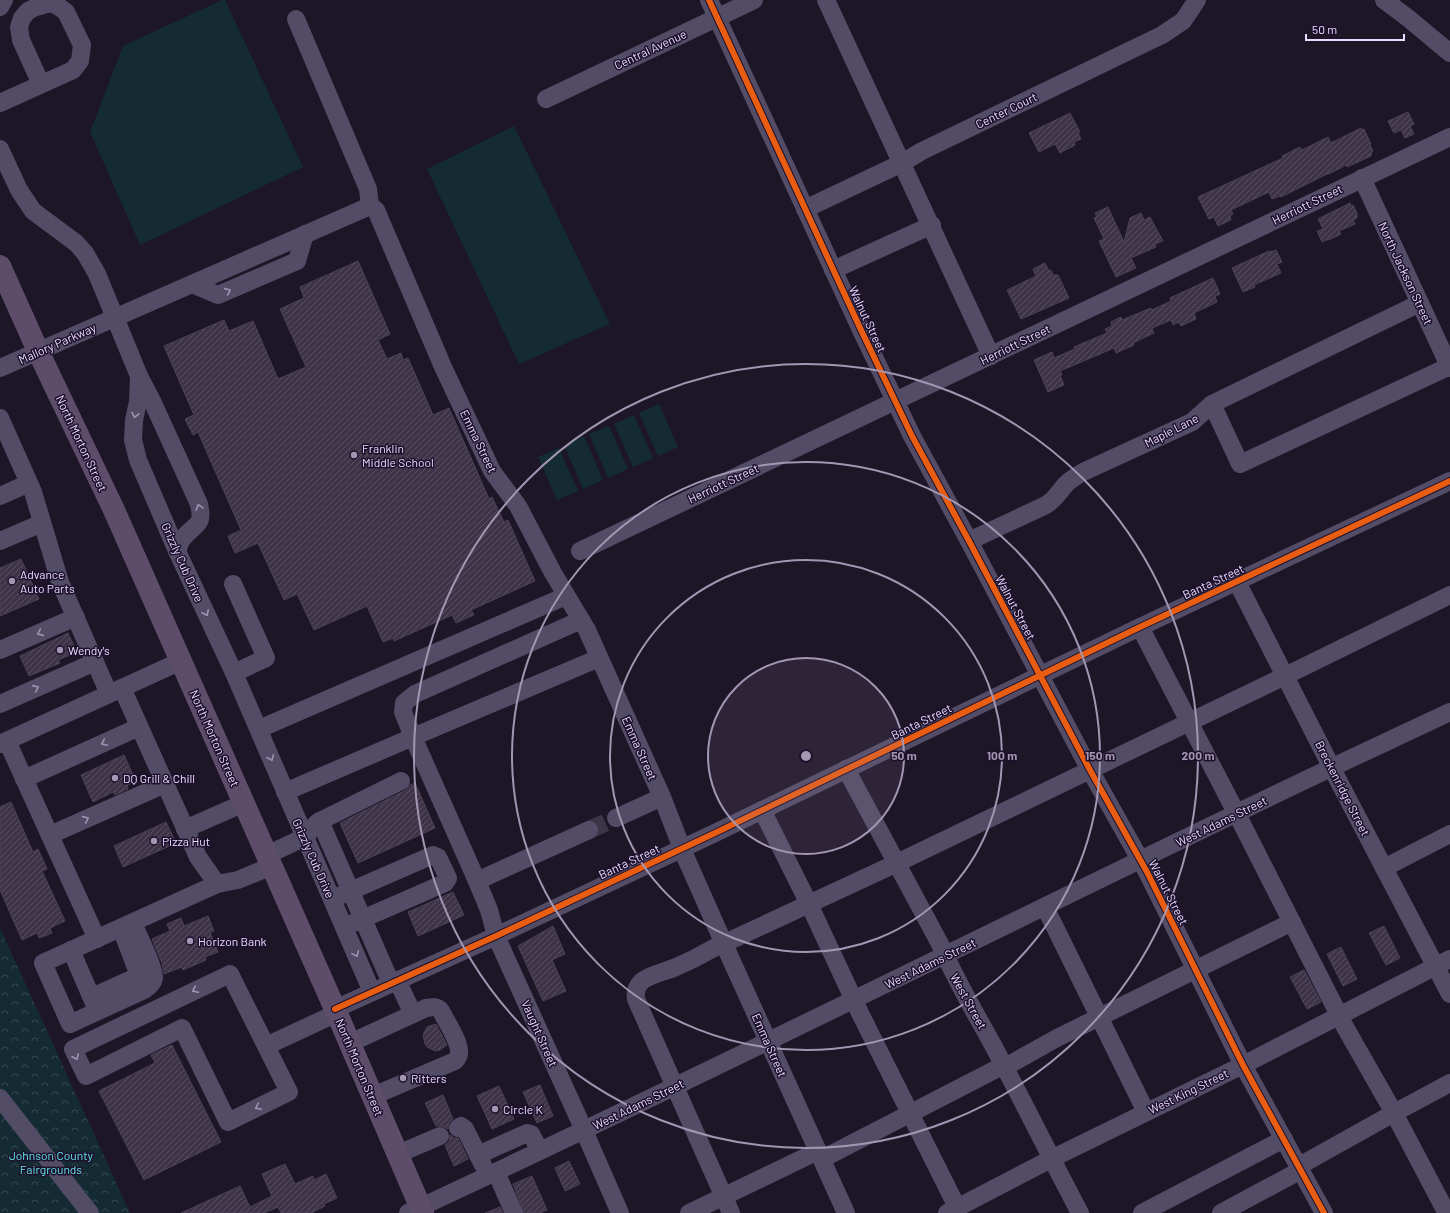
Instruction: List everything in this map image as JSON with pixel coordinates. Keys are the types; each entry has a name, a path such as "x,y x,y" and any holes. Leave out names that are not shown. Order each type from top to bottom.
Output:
{"main road":[{"name":"North Morton Street","path":"0,266 38,351 114,510 350,1043 398,1154 417,1211"}],"street":[{"path":"0,7 4,0"},
{"name":"Walnut Street","path":"710,0 833,270 895,401 1090,770 1141,860 1244,1064 1324,1213"},
{"name":"Central Avenue","path":"546,99 754,0"},
{"path":"826,0 991,356"},
{"name":"Center Court","path":"805,209 1162,35 1183,22 1197,0"},
{"path":"1384,0 1450,53"},
{"path":"296,19 368,190 370,206"},
{"path":"0,102 41,84"},
{"name":"Herriott Street","path":"580,551 1450,137"},
{"name":"Grizzly Cub Drive","path":"0,149 19,190 33,211 76,243 85,253 97,274 139,376 138,402 134,420 133,440 138,460 177,551 259,729 372,992"},
{"name":"North Jackson Street","path":"1362,178 1450,367"},
{"name":"Mallory Parkway","path":"0,368 370,206"},
{"name":"Emma Street","path":"370,206 376,210 443,367 492,471 518,506 553,573 581,620 600,658 662,797 682,848 724,944 846,1213"},
{"path":"833,270 932,226"},
{"name":"Maple Lane","path":"969,541 1046,505 1055,499 1066,484 1074,477 1192,422 1212,404 1420,304"},
{"path":"1212,404 1240,464 1450,367"},
{"path":"139,376 153,403 199,504 202,515 199,523 184,537 177,551"},
{"path":"0,418 29,483 60,582 95,662 139,727 198,857 217,884"},
{"name":"Banta Street","path":"266,1046 336,1012 372,992 496,936 682,848 1140,627 1450,481"},
{"path":"0,496 29,483"},
{"path":"0,541 42,523"},
{"name":"Breckenridge Street","path":"1237,582 1429,956 1443,962 1450,994"},
{"path":"233,584 266,658 234,673"},
{"path":"731,1213 636,999 635,993 642,982 648,977 676,967 897,863 1450,595"},
{"path":"259,729 566,596"},
{"path":"0,650 76,617"},
{"name":"Vaught Street","path":"581,620 415,694 404,703 403,712 477,881 489,910 496,936 620,1213"},
{"path":"1140,627 1237,813 1339,1015 1394,1113 1443,1209"},
{"path":"285,792 600,658"},
{"path":"0,704 95,662"},
{"path":"93,1000 144,990 152,984 154,979 152,970 117,930 50,835 24,779 4,742 181,662"},
{"name":"West Adams Street","path":"417,1211 1237,813 1450,712"},
{"path":"24,779 139,727"},
{"name":"West Street","path":"846,769 1004,1066 1080,1213"},
{"path":"117,930 126,972 93,1000 70,1024 43,963 217,884 238,880 305,837 310,832 312,826 320,821 401,781"},
{"path":"50,835 165,784"},
{"path":"616,818 662,797"},
{"path":"185,829 244,803"},
{"path":"762,810 809,904 854,1000 911,1113 954,1211"},
{"path":"320,821 363,919 394,982 413,1014"},
{"path":"477,881 589,830"},
{"path":"1384,868 1450,834"},
{"path":"332,898 433,855 438,857 448,878 446,883 344,927"},
{"path":"1045,907 1146,1112"},
{"path":"689,1213 911,1113 1292,922"},
{"path":"71,950 93,1000"},
{"name":"West King Street","path":"954,1211 1051,1159 1244,1064 1443,962"},
{"path":"230,974 266,1046 288,1092 228,1122 182,1028 86,1076 73,1049 230,974"},
{"path":"350,1043 426,1008 433,1007 438,1008 441,1011 458,1046 460,1052 459,1057 455,1061 373,1096"},
{"path":"1220,1213 1394,1113 1450,1084"},
{"path":"0,1098 90,1213"},
{"path":"458,1128 461,1126 465,1129 478,1155 492,1174 514,1213"},
{"path":"478,1155 527,1133 531,1134 540,1151"},
{"path":"398,1154 440,1136"},
{"path":"1142,1213 1284,1139"}],"green space":[{"path":"222,0 225,0 303,167 140,245 90,132 123,46"},
{"path":"514,126 610,324 519,364 427,169"},
{"path":"659,404 678,447 658,456 639,413"},
{"path":"634,415 653,458 633,467 614,424"},
{"path":"609,426 628,469 608,478 589,434"},
{"path":"584,436 603,480 583,489 564,445"},
{"path":"559,448 578,491 557,500 538,457"},
{"name":"Johnson County Fairgrounds","path":"0,928 130,1213 0,1213"}],"building":[{"path":"1408,112 1414,124 1410,126 1414,134 1405,138 1401,130 1394,133 1388,121"},
{"path":"1070,113 1080,132 1078,133 1081,139 1074,142 1075,145 1060,153 1055,144 1039,152 1029,133"},
{"path":"1361,128 1362,130 1364,129 1371,144 1370,145 1373,151 1371,152 1371,156 1347,167 1346,165 1281,197 1272,199 1269,192 1231,210 1233,214 1230,216 1231,220 1218,226 1214,217 1209,219 1198,197 1283,158 1282,156 1300,147 1302,150 1328,137 1331,143"},
{"path":"1350,203 1351,206 1353,205 1357,213 1357,218 1353,220 1355,224 1339,231 1341,234 1322,242 1317,231 1323,229 1318,219"},
{"path":"1108,207 1124,242 1130,218 1141,213 1144,220 1150,217 1163,241 1155,244 1156,247 1131,258 1136,268 1116,277 1099,241 1104,239 1094,218 1097,217 1095,213"},
{"path":"1276,250 1282,262 1277,264 1281,273 1254,285 1255,287 1243,292 1232,268 1269,251"},
{"path":"358,261 390,334 378,340 387,359 401,353 403,360 408,358 433,415 449,408 489,499 492,497 504,522 508,520 535,581 471,610 474,615 456,623 452,615 394,641 393,638 383,642 367,606 314,630 297,594 284,600 258,543 235,553 228,536 241,530 198,432 193,435 185,419 194,415 164,346 224,320 229,331 253,321 278,379 306,367 280,309 304,298 300,287"},
{"path":"1045,263 1053,275 1058,275 1069,298 1021,319 1007,290 1036,276 1033,269"},
{"path":"1213,278 1220,294 1215,296 1217,302 1194,313 1196,319 1181,326 1179,322 1173,325 1171,320 1152,328 1154,333 1133,343 1134,345 1116,353 1114,348 1060,371 1064,385 1048,392 1034,360 1052,352 1054,358 1075,349 1074,347 1107,333 1105,329 1112,326 1111,322 1121,317 1122,320 1151,308 1152,310 1171,301 1170,298"},
{"path":"21,559 39,599 0,616 0,568"},
{"path":"68,633 77,652 58,660 60,663 29,676 20,656"},
{"path":"124,755 134,777 130,778 132,782 127,786 128,789 115,795 113,792 93,802 81,775"},
{"path":"415,783 435,828 358,863 340,823 406,790 410,785"},
{"path":"11,802 33,852 38,849 47,869 42,871 65,921 50,928 52,933 39,938 37,933 22,940 0,890 0,807"},
{"path":"166,822 176,843 123,867 114,846"},
{"path":"453,892 464,915 418,936 408,912"},
{"path":"208,916 214,931 210,933 218,952 205,957 206,960 183,970 182,967 164,974 162,963 152,939 170,931 167,924 181,918 184,926"},
{"path":"553,926 565,954 552,960 566,991 543,1001 518,946"},
{"path":"1384,926 1400,958 1386,965 1369,933"},
{"path":"1341,947 1357,979 1343,986 1327,954"},
{"path":"1304,970 1321,1002 1307,1009 1290,977"},
{"path":"436,1024 447,1045 440,1050 435,1051 427,1047 423,1035 427,1027"},
{"path":"172,1045 221,1142 144,1180 99,1091 155,1063 151,1055"},
{"path":"540,1085 553,1116 537,1123 523,1092"},
{"path":"499,1086 514,1119 492,1129 477,1096"},
{"path":"443,1095 453,1119 449,1123 448,1129 442,1126 436,1126 425,1103"},
{"path":"450,1135 454,1138 458,1138 468,1159 454,1166 445,1145 449,1142"},
{"path":"569,1161 580,1184 565,1191 555,1168"},
{"path":"285,1164 295,1184 313,1176 314,1180 326,1174 337,1198 324,1204 325,1206 311,1213 281,1213 278,1207 264,1213 181,1213 240,1186 250,1207 272,1196 262,1174"},
{"path":"532,1176 547,1210 540,1213 524,1213 513,1184"},
{"path":"500,1207 503,1213 485,1213"}],"tunnel":[{"path":"589,830 616,818"}],"cycle path":[{"path":"709,0 861,330 912,436 1090,770 1147,872 1243,1065 1324,1213"},
{"path":"335,1009 496,936 715,833 1140,627 1450,481"}],"place":[{"name":"Franklin Middle School","path":"354,455"},
{"name":"Advance Auto Parts","path":"12,581"},
{"name":"Wendy's","path":"60,650"},
{"name":"DQ Grill & Chill","path":"115,778"},
{"name":"Pizza Hut","path":"154,841"},
{"name":"Horizon Bank","path":"190,941"},
{"name":"Ritters","path":"403,1078"},
{"name":"Circle K","path":"495,1109"}]}
